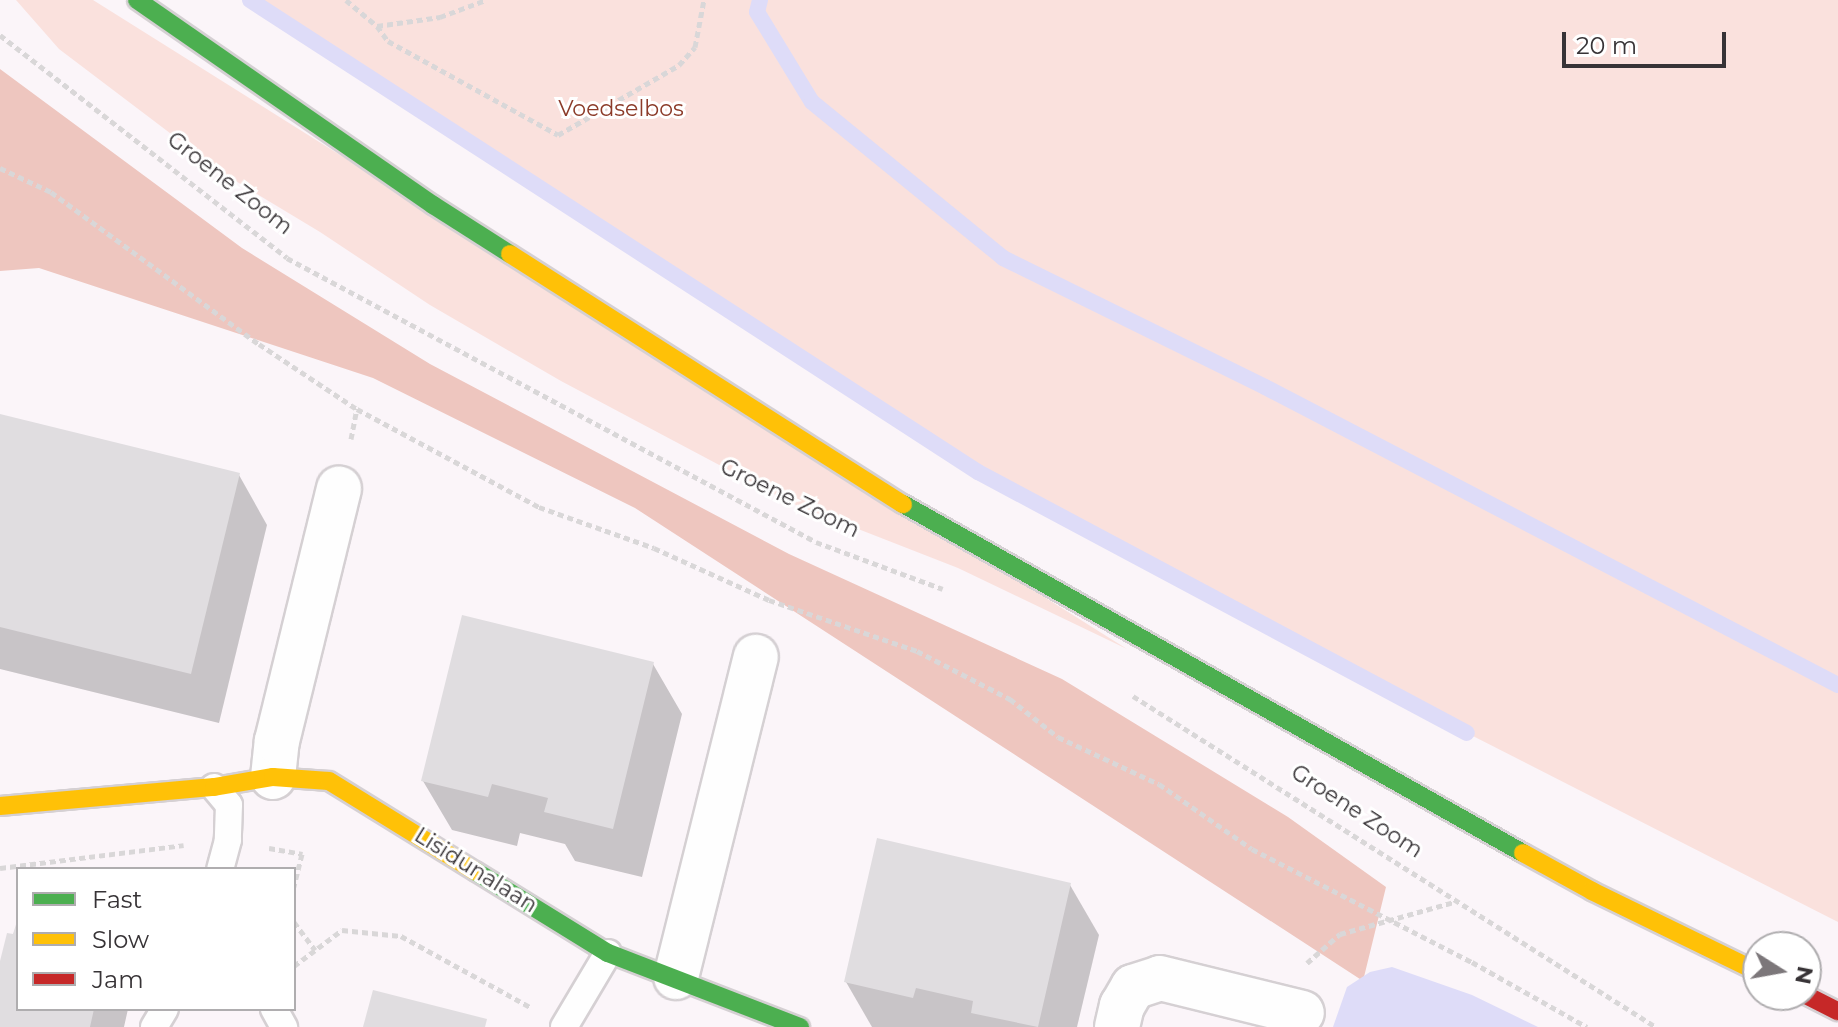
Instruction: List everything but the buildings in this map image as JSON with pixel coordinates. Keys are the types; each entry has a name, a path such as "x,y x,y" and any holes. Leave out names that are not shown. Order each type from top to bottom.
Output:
{"main road":[{"name":"Groene Zoom","path":"137,0 433,205 919,514 1592,891 1742,964"},
{"name":"Lisidunalaan","path":"0,806 214,787 273,777 329,781 608,953 800,1027"}],"street":[{"path":"273,777 277,741 339,488"},
{"path":"676,977 756,657"},
{"path":"1117,1027 1122,1006 1133,987 1160,978 1290,1010"}],"lane":[{"path":"214,787 229,805 228,840 221,867"},
{"path":"564,1026 608,953"}],"path":[{"path":"346,0 377,26 388,41 558,135 679,65 695,47 704,0"},
{"path":"377,26 440,17 486,0"},
{"name":"Groene Zoom","path":"0,35 287,258 816,542 947,591"},
{"path":"0,168 51,192 259,344 385,424 539,507 654,548 769,600 917,651 1010,699 1058,737 1159,784 1252,849 1387,918 1587,1027"},
{"name":"Groene Zoom","path":"1125,692 1656,1027"},
{"path":"0,868 228,840 302,854 296,879"},
{"path":"1290,1010 1312,956 1340,934 1387,918 1455,902"},
{"path":"296,925 315,950"},
{"path":"296,964 342,930 401,936 564,1026"}],"green space":[{"path":"16,0 93,0 1127,649 958,568 789,502 561,381 430,305 320,232 224,174 59,49"},
{"name":"Voedselbos","path":"250,0 1838,0 1838,922 1467,733 978,472 729,306 421,113"}],"shaded area":[{"path":"0,69 242,248 430,364 789,554 1062,679 1288,817 1386,887 1363,981 635,508 373,378 39,268 0,271"}],"water":[{"path":"1392,967 1472,995 1538,1027 1333,1027 1347,987 1370,972"}],"waterway":[{"path":"250,0 978,472 1467,733"},
{"path":"760,0 757,12 812,102 1003,258 1265,387 1838,685"}],"traffic: fast":[{"path":"137,0 433,205 510,254"},
{"path":"903,504 1523,853"},
{"path":"475,871 608,953 800,1027"}],"traffic: slow":[{"path":"510,254 903,504"},
{"path":"0,806 214,787 273,777 329,781 475,871"},
{"path":"1523,853 1592,891 1742,964"}],"traffic: jam":[{"path":"1822,1003 1838,1011"}]}
